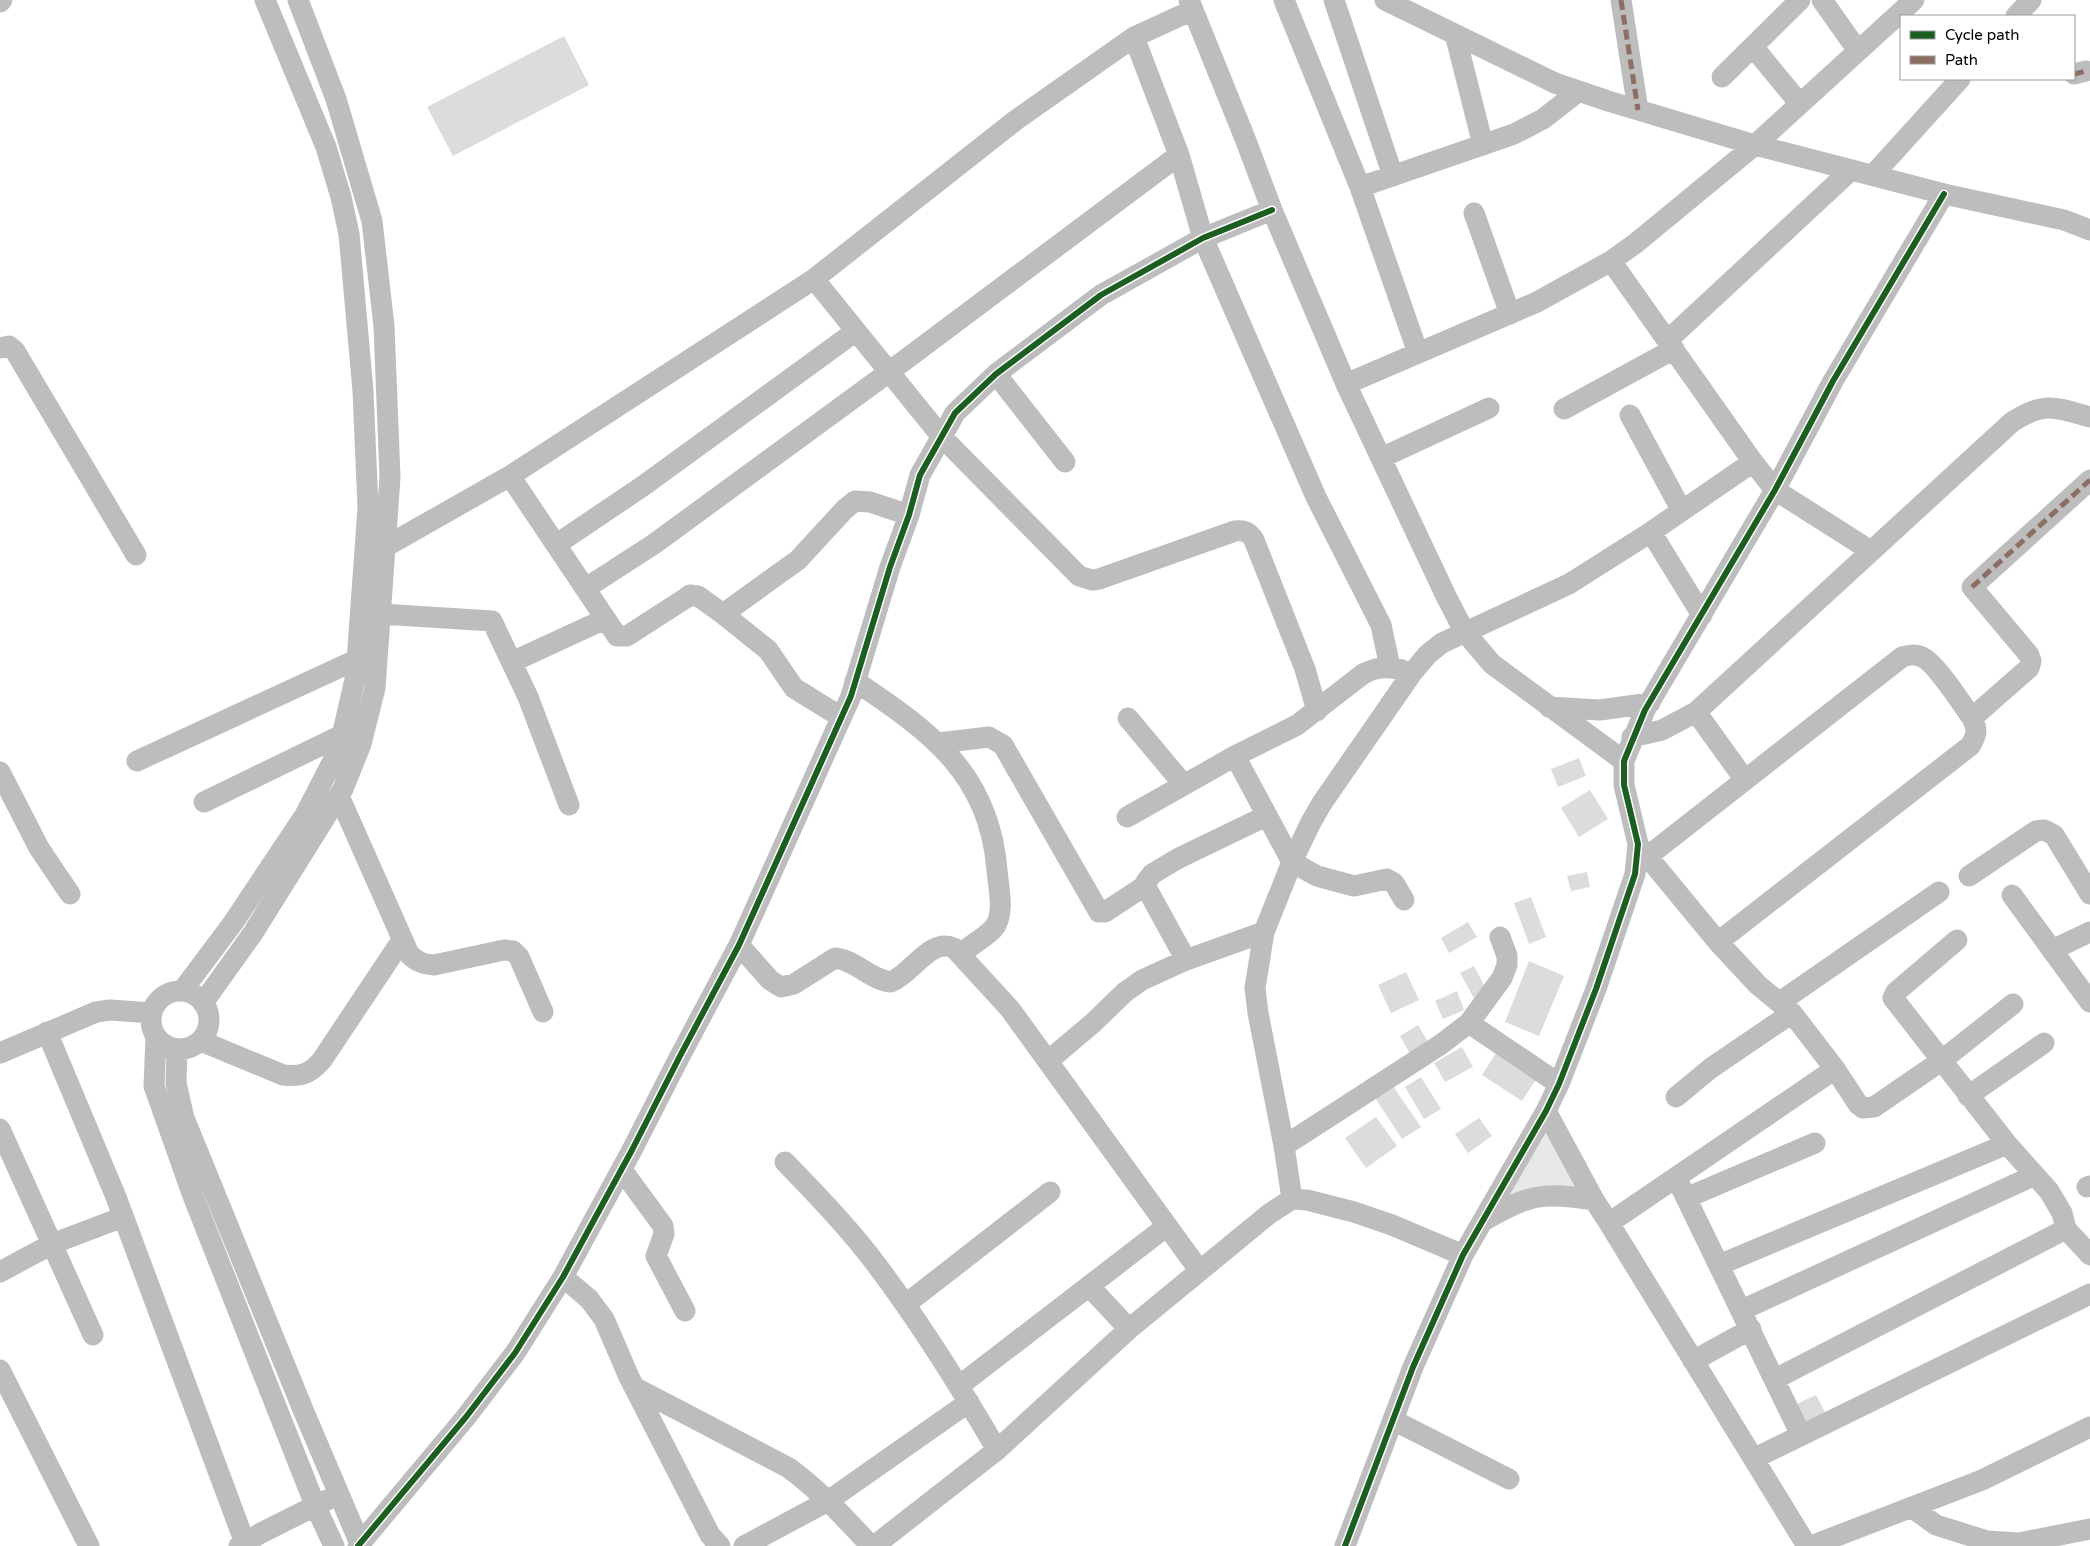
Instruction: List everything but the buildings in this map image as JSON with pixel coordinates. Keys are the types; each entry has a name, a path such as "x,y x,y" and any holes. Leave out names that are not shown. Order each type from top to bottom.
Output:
{"street":[{"path":"182,991 233,923 305,816 339,749 358,659 368,508 363,391 349,234 341,197 326,147 265,0"},
{"path":"204,1003 253,933 339,796 361,744 375,688 390,477 384,336 371,215 336,99 298,0"},
{"path":"1284,0 1360,187 1418,353"},
{"path":"1334,0 1393,176"},
{"path":"1385,0 1555,83 1579,91 1755,146 1944,194 2064,220 2090,230"},
{"path":"1621,0 1638,110"},
{"path":"1722,77 1754,48 1800,0"},
{"path":"1822,0 1858,51"},
{"path":"1346,384 1544,298 1636,244 1755,146 1914,0"},
{"path":"2017,15 2031,0"},
{"path":"364,560 386,545 510,476 814,279 1016,120 1134,37 1191,5 1246,140 1272,210 1346,384 1464,631 1492,664 1624,760"},
{"path":"1455,34 1483,145"},
{"path":"1134,37 1179,155 1203,238 1316,497 1381,626 1390,667"},
{"path":"1754,48 1800,104"},
{"path":"1873,175 1959,80"},
{"path":"1360,187 1524,130 1543,119 1579,91"},
{"path":"586,588 654,544 889,372 1179,155"},
{"path":"1564,409 1671,344 1851,170"},
{"path":"1944,194 1833,381 1775,490 1650,703 1632,737 1624,760 1624,785 1643,850 1718,942 1758,985 1786,1008 1835,1069 1858,1104 1863,1108 1874,1108 1941,1061 2013,1004"},
{"path":"177,1049 176,1083 184,1118 360,1545 466,1417 515,1353 563,1277 622,1170 739,945 851,696 890,567 910,515 920,476 955,413 996,374 1101,295 1203,238 1272,210"},
{"path":"1474,214 1510,314"},
{"path":"346,218 371,215"},
{"path":"2064,220 2090,220"},
{"path":"1611,260 1753,462 1775,490 1871,551"},
{"path":"814,279 941,436 1070,568 1086,580 1099,579 1235,531 1246,531 1250,534 1305,670 1317,711"},
{"path":"557,544 650,480 856,331"},
{"path":"0,348 9,346 15,351 136,555"},
{"path":"996,374 1065,462"},
{"path":"1632,737 1662,730 1696,712 2012,422 2022,415 2044,407 2062,409 2090,417"},
{"path":"1381,458 1489,408"},
{"path":"1630,415 1682,511"},
{"path":"1292,1199 1255,988 1264,932 1292,862 1322,803 1412,673 1428,654 1442,643 1464,631 1569,584 1651,532 1753,462"},
{"path":"510,476 557,544 615,634 623,637 694,595 706,600 768,650 794,688 841,717"},
{"path":"1972,718 2029,668 2031,662 2029,655 1972,587 2090,480"},
{"path":"723,614 798,560 844,509 856,501 870,502 910,515"},
{"path":"1651,532 1702,615"},
{"path":"380,614 492,621 528,697 569,805"},
{"path":"512,662 605,619"},
{"path":"1345,1546 1413,1367 1463,1255 1546,1111 1559,1084 1596,989 1643,850 1745,780 1902,657 1911,655 1922,657 1932,665 1977,727 1977,735 1970,746 1718,942"},
{"path":"137,760 358,659"},
{"path":"1127,817 1235,756 1275,738 1317,711 1363,674 1375,668 1390,667 1412,673"},
{"path":"855,681 904,714 938,743 953,760 981,802 989,823 995,848 1000,908 998,922 994,928 960,954"},
{"path":"1549,707 1600,710 1650,703"},
{"path":"1696,712 1745,780"},
{"path":"1128,718 1184,785"},
{"path":"204,802 342,735"},
{"path":"938,743 989,737 1003,745 1099,912 1105,912 1146,885 1152,874 1179,858 1266,816"},
{"path":"1235,756 1292,862 1317,876 1354,886 1387,880 1394,883 1404,900"},
{"path":"0,772 39,848 70,894"},
{"path":"339,796 409,954 417,962 434,965 504,950 514,951 519,957 543,1012"},
{"path":"1969,876 2036,831 2044,830 2054,835 2090,894"},
{"path":"1146,885 1186,960"},
{"path":"1676,1097 1786,1008 1939,892"},
{"path":"2012,895 2090,1002"},
{"path":"1048,1061 1078,1037 1125,992 1142,980 1186,960 1264,932"},
{"path":"2052,950 2090,932"},
{"path":"1284,1146 1440,1046 1469,1023 1502,978 1507,966 1507,956 1500,937"},
{"path":"201,1041 283,1075 297,1076 306,1074 322,1060 402,940"},
{"path":"1957,940 1896,992 1893,998 2006,1144 2056,1200 2066,1229 2090,1255"},
{"path":"739,945 770,980 781,987 794,984 835,958 849,961 876,978 891,982 901,977 935,948 948,946 960,954 1010,1009 1199,1270"},
{"path":"182,991 194,994 204,1003 209,1017 209,1027 201,1041 190,1048 177,1049 163,1044 156,1037 152,1028 152,1013 158,1001 166,995 182,991"},
{"path":"2,1047 47,1032 96,1012 110,1010 152,1013"},
{"path":"1469,1023 1559,1084"},
{"path":"47,1032 123,1217 242,1544 338,1494"},
{"path":"156,1037 154,1086 197,1206 315,1506 334,1546"},
{"path":"1968,1096 2044,1043"},
{"path":"1610,1223 1835,1069"},
{"path":"1546,1111 1594,1200 1755,1458 1807,1546"},
{"path":"0,1130 93,1335"},
{"path":"1686,1198 1816,1143"},
{"path":"1719,1265 2006,1144"},
{"path":"785,1162 826,1204 869,1255 906,1304 964,1394 997,1450"},
{"path":"622,1170 663,1226 664,1234 656,1256 685,1310"},
{"path":"1693,1361 1747,1320 2035,1175"},
{"path":"1676,1177 1802,1435"},
{"path":"906,1304 1050,1192"},
{"path":"1483,1222 1514,1203 1536,1196 1560,1195 1594,1200"},
{"path":"634,1387 789,1468 828,1500 872,1546 997,1450 1128,1329 1269,1214 1292,1199 1307,1200 1354,1212 1463,1255"},
{"path":"0,1272 52,1244 123,1217"},
{"path":"744,1546 828,1500 964,1394 1089,1286 1167,1226"},
{"path":"1775,1379 2066,1229"},
{"path":"563,1277 597,1308 604,1319 634,1387 710,1535 720,1546"},
{"path":"1089,1286 1128,1329"},
{"path":"1755,1458 2090,1294"},
{"path":"0,1370 89,1546"},
{"path":"1393,1420 1509,1479"},
{"path":"1811,1546 1982,1480 2090,1427"},
{"path":"1911,1507 1936,1525 1987,1541 2019,1542 2090,1529"}],"shaded area":[{"path":"1543,1117 1584,1194 1503,1204"}],"marked path":[{"path":"1621,0 1638,110"},
{"path":"2075,74 2086,71"},
{"path":"1972,587 2090,480"}],"cycle path":[{"path":"1345,1546 1413,1367 1463,1255 1546,1111 1559,1084 1596,989 1635,874 1638,844 1624,785 1624,761 1645,710 1775,490 1833,381 1944,194"},
{"path":"358,1546 466,1417 515,1353 563,1277 632,1150 739,945 851,696 920,475 955,413 996,374 1101,295 1203,238 1272,210"}]}
